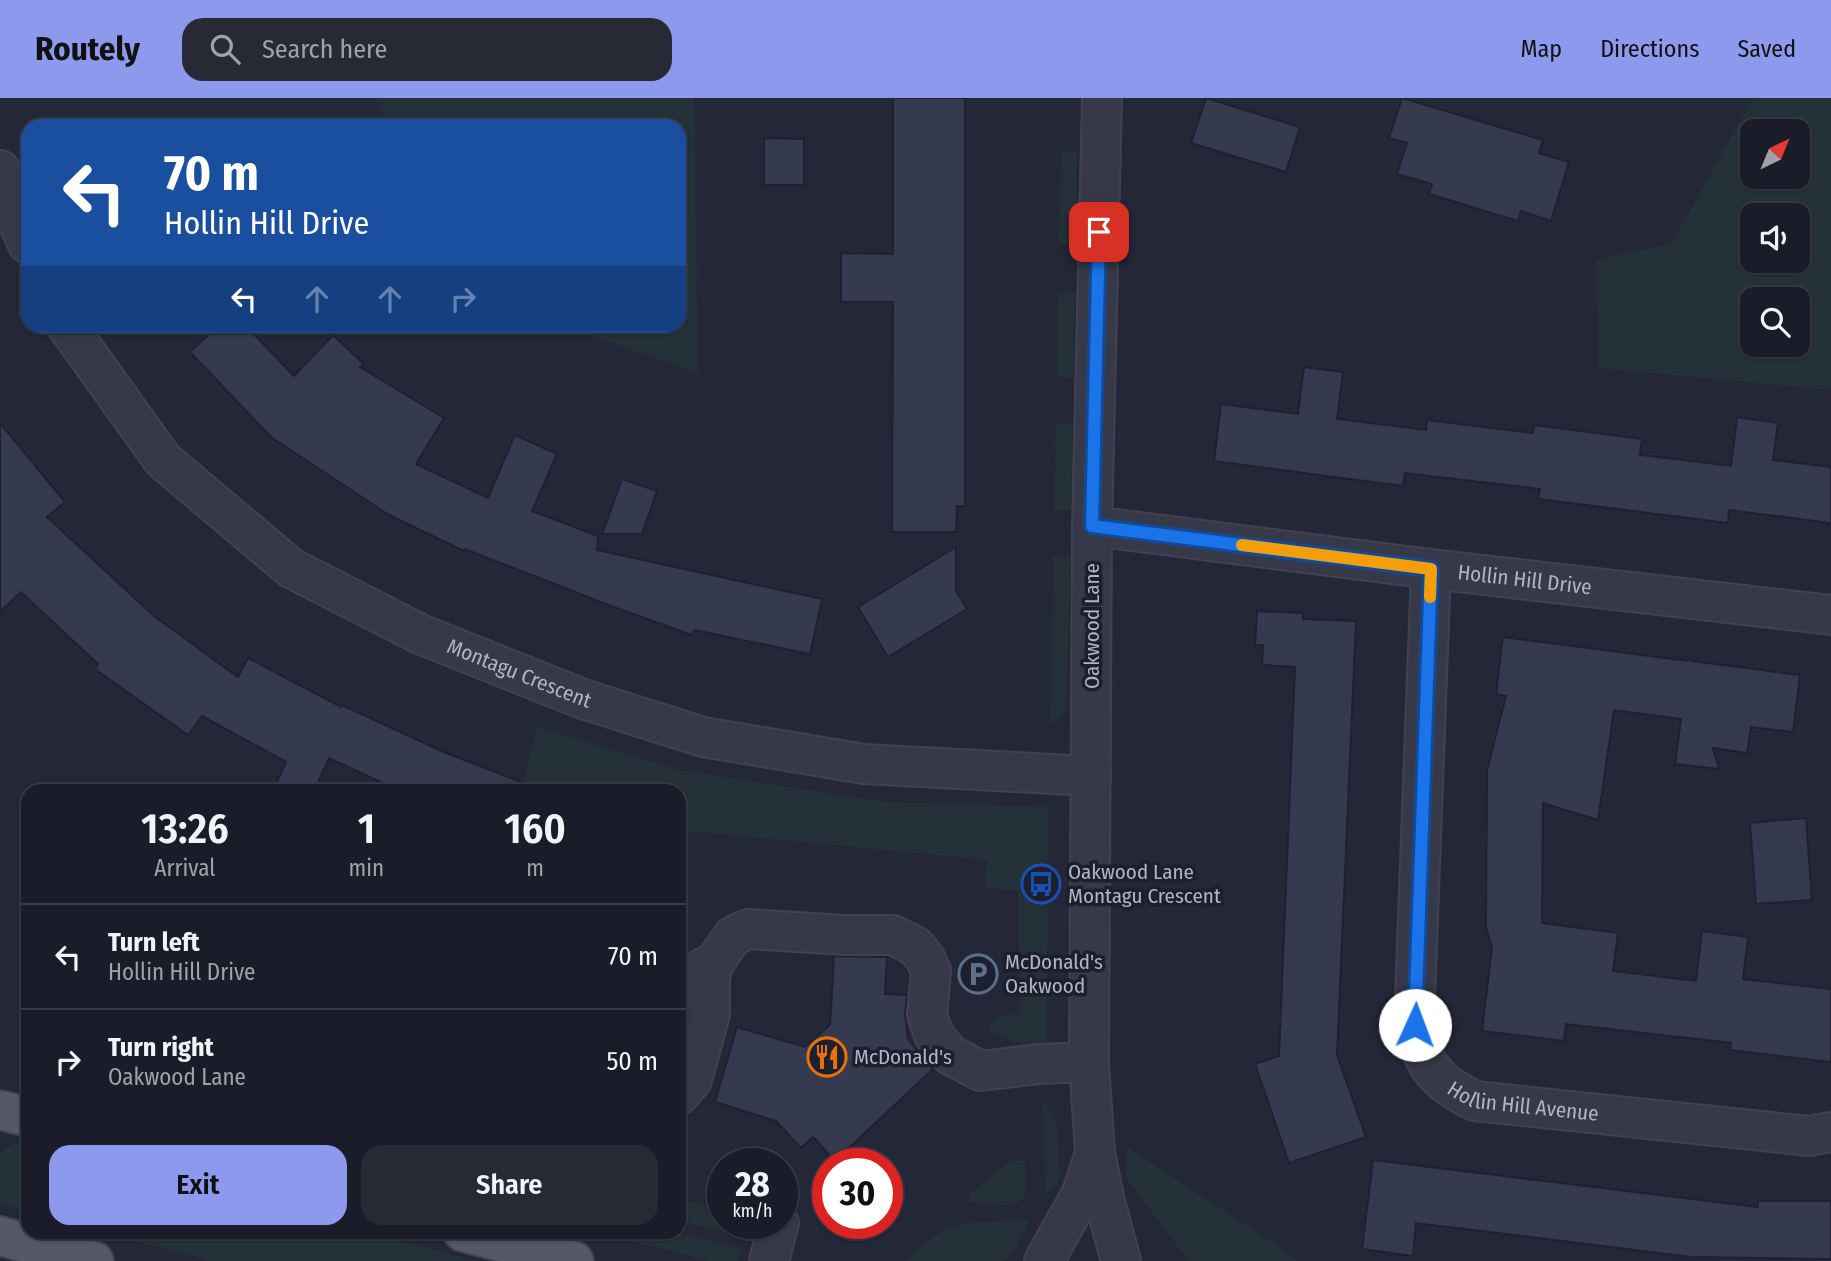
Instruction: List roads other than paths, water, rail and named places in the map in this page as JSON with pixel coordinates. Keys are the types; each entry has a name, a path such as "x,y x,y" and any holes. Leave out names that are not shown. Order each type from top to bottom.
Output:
{"main road":[{"path":"0,1110 21,1115"},
{"path":"0,1236 94,1261"},
{"path":"490,1239 574,1261"}],"street":[{"name":"Oakwood Lane","path":"1102,98 1092,526 1089,1062 1095,1153 1107,1213 1121,1261"},
{"path":"0,170 4,193 21,229"},
{"name":"Montagu Crescent","path":"71,333 163,460 291,568 420,634 583,699 703,737 863,764 1091,776"},
{"name":"Hollin Hill Drive","path":"1092,526 1431,569 1831,615"},
{"name":"Hollin Hill Avenue","path":"1431,569 1415,1025 1420,1051 1433,1073 1451,1090 1475,1101 1809,1136 1831,1132"},
{"path":"686,1087 692,1080 710,1013 710,976 714,963 733,936 748,929 893,935 915,946 931,971 927,1015 933,1035 950,1055 981,1071 1039,1064 1089,1062"},
{"path":"686,993 699,970 714,963"},
{"name":"Oakwood Lane","path":"1044,1261 1082,1193 1095,1153"},
{"path":"769,1261 775,1239"}],"place":[{"name":"Oakwood Lane Montagu Crescent","path":"1041,884"},
{"name":"McDonald's Oakwood","path":"978,974"},
{"name":"McDonald's","path":"827,1057"}]}
